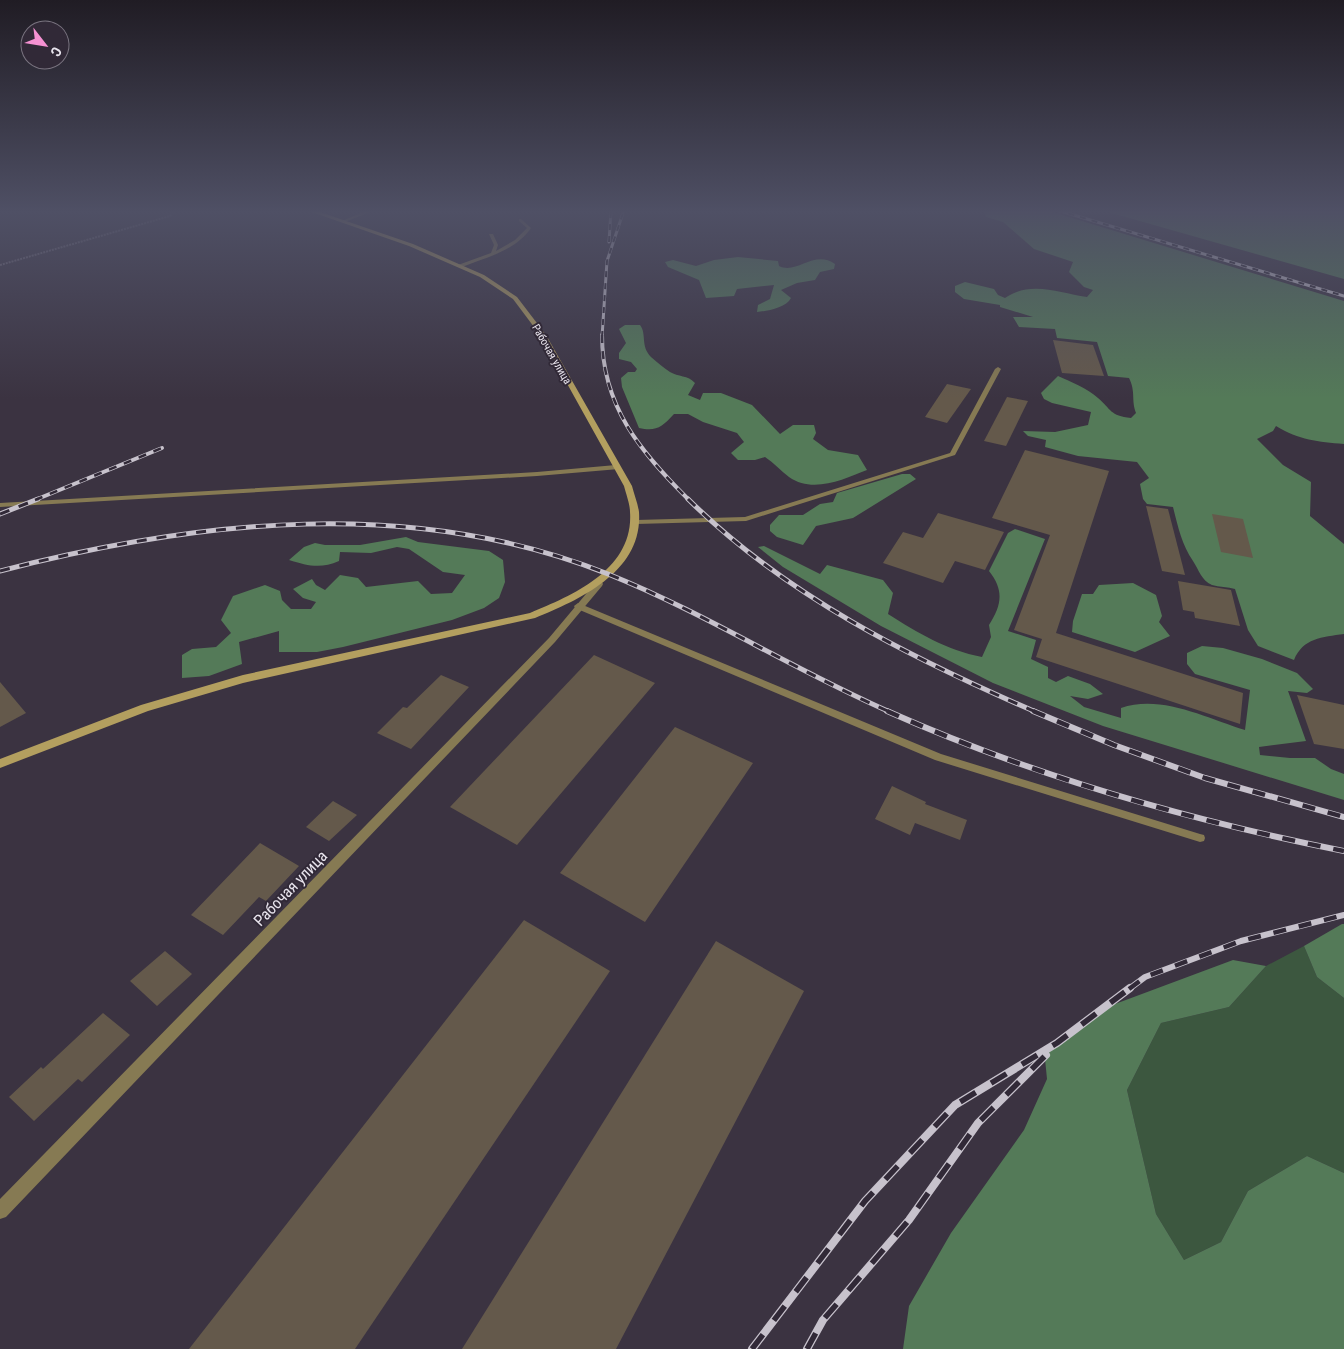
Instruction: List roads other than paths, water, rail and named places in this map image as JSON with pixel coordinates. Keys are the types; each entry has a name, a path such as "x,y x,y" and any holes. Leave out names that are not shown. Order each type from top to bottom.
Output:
{"street":[{"name":"Рабочая улица","path":"0,1211 552,640 578,606 624,554 633,538 636,522 636,505 628,486 543,336 515,298 499,286 474,273"},
{"path":"0,505 537,474 616,467"},
{"name":"Рабочая улица","path":"0,764 145,708 225,684 532,616 569,602 599,584"}],"lane":[{"path":"636,522 746,519 953,454 998,369"},
{"path":"578,606 938,757 1200,838"}],"railway":[{"path":"602,336 606,273"},
{"path":"1267,273 1344,296"},
{"path":"602,336 604,361 609,384 617,406 628,427 640,446 688,499"},
{"path":"35,500 162,448"},
{"path":"0,514 38,499"},
{"path":"688,499 726,534 766,566 852,622 943,670 1036,712"},
{"path":"0,571 75,553 151,539 228,529 305,524 382,525 459,533 534,549 608,574 679,606 854,696 890,712"},
{"path":"887,711 998,756 1111,794 1227,825 1344,851"},
{"path":"1033,711 1114,745 1205,778 1344,817"},
{"path":"1129,989 1145,977 1241,941 1344,915"},
{"path":"752,1349 865,1201 955,1105 1057,1043 1130,988"},
{"path":"807,1349 823,1320 909,1220 978,1123 1046,1055"}]}
